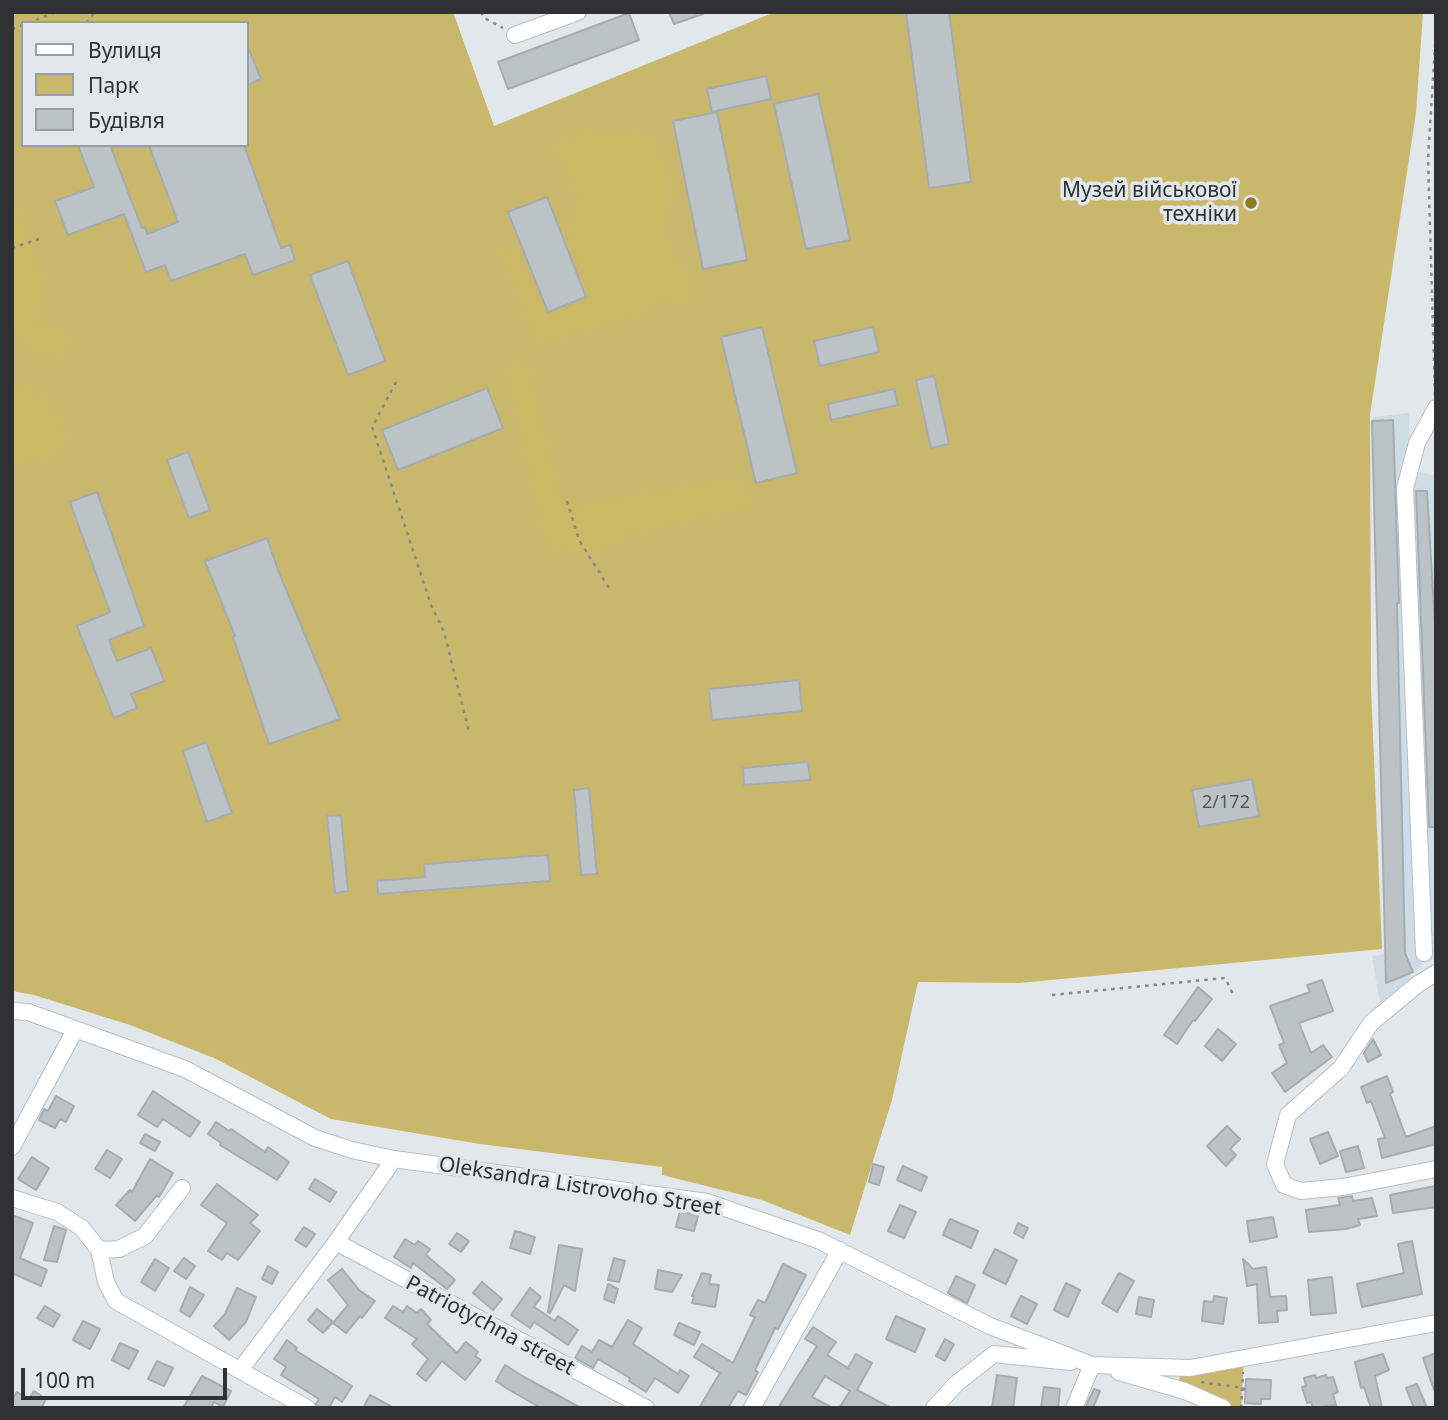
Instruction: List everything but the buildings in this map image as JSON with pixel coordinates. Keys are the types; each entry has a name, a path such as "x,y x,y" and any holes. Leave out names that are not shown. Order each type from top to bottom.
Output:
{"street":[{"path":"515,35 578,12"},
{"path":"1424,953 1405,488 1417,443 1436,408"},
{"path":"1418,782 1436,781"},
{"path":"1436,973 1418,984 1371,1023 1341,1068 1288,1115 1275,1164 1284,1185 1301,1191 1343,1187 1436,1169"},
{"name":"Oleksandra Listrovoho Street","path":"12,1011 28,1012 186,1069 315,1138 352,1150 394,1159 707,1202 818,1240 990,1326 1092,1365 1185,1379 1436,1323"},
{"path":"12,1147 75,1030"},
{"path":"241,1369 394,1159"},
{"path":"99,1250 119,1249 145,1236 182,1188"},
{"path":"12,1198 57,1212 82,1228 99,1250 106,1282 116,1301 307,1408"},
{"name":"Patriotychna street","path":"336,1242 646,1408"},
{"path":"752,1408 840,1250"},
{"path":"934,1408 956,1384 1004,1348 1003,1338 990,1326"},
{"path":"994,1354 1185,1379 1223,1408"},
{"path":"1074,1408 1092,1365"}],"path":[{"path":"33,21 55,12"},
{"path":"481,12 484,18 515,35"},
{"path":"1436,31 1428,159 1436,408"},
{"path":"12,248 39,239"},
{"path":"396,382 372,427 431,605 444,632 468,732"},
{"path":"567,501 579,540 611,590"},
{"path":"1052,995 1225,978 1233,994"},
{"path":"1241,1408 1243,1373"},
{"path":"1185,1379 1244,1389"}],"shaded area":[{"path":"598,131 648,136 666,169 663,240 695,288 683,304 652,297 635,316 538,344 501,250 516,250 548,319 590,298 568,225 583,206 556,145"},
{"path":"12,195 46,290 32,313 41,330 63,327 68,350 44,358 17,332 12,319"},
{"path":"527,365 560,500 576,507 728,479 752,494 753,506 624,534 599,553 566,550 547,541 517,408 508,388 512,367"},
{"path":"12,382 44,399 66,436 45,458 12,465"},
{"path":"1409,413 1410,470 1436,476 1436,959 1424,963 1410,975 1410,984 1380,1003 1372,956 1384,954 1385,944 1372,421 1373,417"}],"green space":[{"path":"12,12 453,12 494,126 775,12 1423,12 1416,113 1370,415 1371,687 1382,949 1019,983 918,982 892,1100 850,1235 762,1200 662,1175 662,1167 480,1144 331,1119 214,1058 130,1025 34,995 12,991"},
{"path":"1244,1358 1241,1408 1223,1408 1179,1383 1180,1374"}],"place":[{"name":"Музей військової техніки","path":"1251,203"}]}
